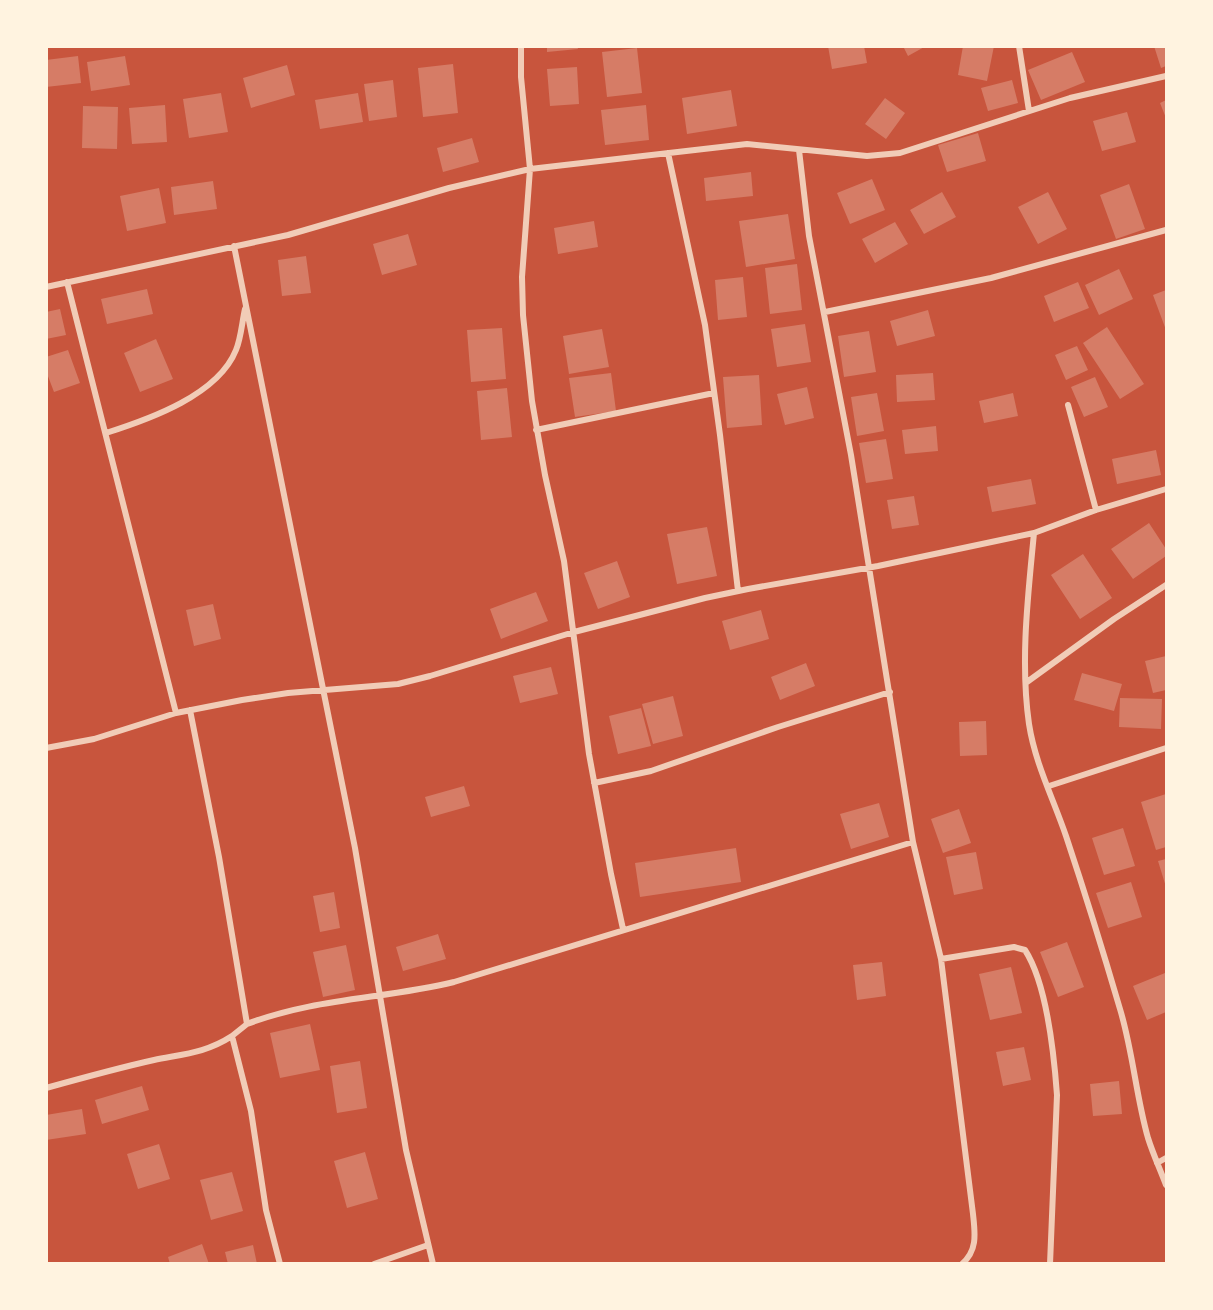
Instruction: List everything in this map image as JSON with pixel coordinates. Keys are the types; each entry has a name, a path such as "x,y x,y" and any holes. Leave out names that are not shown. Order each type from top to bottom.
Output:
{"street":[{"path":"521,46 521,77 530,169 522,277 523,315 536,430 564,561 594,783 623,929"},
{"path":"1019,46 1029,111"},
{"path":"46,287 288,235 449,188 530,169 747,144 867,156 900,153 1070,98 1167,76"},
{"path":"800,150 809,236 851,455 867,568 890,692 913,842 941,959 975,1233 974,1247 968,1259 962,1263"},
{"path":"668,153 701,302 738,591"},
{"path":"825,312 991,279 1167,230"},
{"path":"234,246 353,838 406,1150 433,1263"},
{"path":"67,282 176,713"},
{"path":"106,433 133,424 192,397 214,381 228,365 237,349 246,305"},
{"path":"536,430 714,393"},
{"path":"1068,405 1096,510"},
{"path":"46,748 94,739 176,713 242,700 398,684 574,632 738,591 867,568 1034,533 1096,510 1167,489"},
{"path":"1034,533 1028,598 1027,682 1029,721 1033,743 1038,764 1049,786 1124,1023 1143,1119 1157,1163 1167,1185"},
{"path":"1027,682 1114,619 1167,585"},
{"path":"594,783 651,771 778,727 890,692"},
{"path":"190,710 219,857 247,1024"},
{"path":"1049,786 1167,748"},
{"path":"46,1088 155,1060 200,1052 220,1044 247,1024 288,1010 427,989 454,982 913,842"},
{"path":"941,959 1014,947 1025,950 1032,960 1050,1029 1057,1095 1050,1263"},
{"path":"232,1036 251,1111 266,1210 280,1263"},
{"path":"1157,1163 1167,1158"},
{"path":"374,1263 428,1245"}],"building":[{"path":"547,46 577,46 578,49 547,52"},
{"path":"828,46 864,46 867,63 832,69"},
{"path":"903,46 926,46 908,56"},
{"path":"963,46 994,46 987,81 958,75"},
{"path":"1154,46 1166,46 1166,66 1161,68"},
{"path":"637,48 642,93 607,97 602,52"},
{"path":"1072,52 1085,82 1041,100 1028,70"},
{"path":"78,56 81,83 46,87 46,60"},
{"path":"125,56 130,85 91,91 87,62"},
{"path":"453,64 458,113 423,117 418,68"},
{"path":"287,65 295,95 251,108 243,78"},
{"path":"577,67 579,104 550,106 547,69"},
{"path":"393,80 397,117 369,121 364,84"},
{"path":"1012,80 1018,103 988,111 981,88"},
{"path":"731,90 737,126 687,134 682,98"},
{"path":"221,93 228,132 189,138 183,99"},
{"path":"358,93 363,122 320,129 315,100"},
{"path":"885,98 905,113 886,139 865,124"},
{"path":"1166,100 1166,118 1160,103"},
{"path":"165,105 167,142 132,144 129,108"},
{"path":"646,105 649,140 605,145 601,110"},
{"path":"83,106 118,107 117,149 82,148"},
{"path":"1127,112 1136,142 1102,151 1093,121"},
{"path":"978,133 986,161 947,172 938,145"},
{"path":"472,138 479,162 443,172 437,148"},
{"path":"751,172 753,196 706,201 704,178"},
{"path":"872,179 885,210 850,224 837,193"},
{"path":"213,181 217,209 174,215 171,187"},
{"path":"1129,184 1145,229 1116,239 1100,195"},
{"path":"159,188 166,223 127,231 120,196"},
{"path":"942,192 956,217 924,234 910,210"},
{"path":"1048,192 1067,229 1038,244 1018,207"},
{"path":"788,214 795,259 746,267 739,221"},
{"path":"594,221 598,247 558,254 554,228"},
{"path":"895,222 908,244 875,263 862,239"},
{"path":"408,234 417,265 382,275 373,244"},
{"path":"306,256 311,293 282,296 278,260"},
{"path":"797,264 802,310 770,314 765,268"},
{"path":"1119,269 1133,299 1099,315 1085,285"},
{"path":"743,277 747,317 718,320 715,280"},
{"path":"1078,282 1089,308 1054,322 1044,296"},
{"path":"147,289 153,314 107,324 101,299"},
{"path":"1166,290 1166,330 1153,295"},
{"path":"60,309 66,335 46,339 46,312"},
{"path":"928,310 935,336 897,346 890,321"},
{"path":"805,324 811,362 777,367 771,329"},
{"path":"1107,327 1144,384 1120,399 1083,343"},
{"path":"502,328 506,379 471,382 467,330"},
{"path":"602,329 609,367 569,374 563,336"},
{"path":"869,331 876,372 844,377 838,336"},
{"path":"156,339 173,379 140,392 124,353"},
{"path":"1077,346 1088,370 1066,380 1055,355"},
{"path":"68,350 80,383 54,392 46,371 46,357"},
{"path":"611,373 616,411 575,417 569,378"},
{"path":"933,373 935,400 897,402 896,375"},
{"path":"759,375 762,425 727,428 723,377"},
{"path":"1095,377 1108,407 1084,417 1071,387"},
{"path":"807,387 814,418 785,425 777,394"},
{"path":"507,388 512,437 481,440 477,391"},
{"path":"877,393 884,431 857,436 851,397"},
{"path":"1013,393 1018,416 984,423 979,401"},
{"path":"936,426 938,451 905,454 902,430"},
{"path":"886,439 893,479 866,483 859,443"},
{"path":"1156,450 1161,475 1117,484 1112,459"},
{"path":"1031,479 1036,504 992,512 987,487"},
{"path":"914,496 919,525 892,529 887,500"},
{"path":"1149,523 1166,549 1166,556 1133,579 1111,549"},
{"path":"707,527 717,576 677,584 667,534"},
{"path":"1083,554 1112,598 1080,619 1051,575"},
{"path":"617,561 630,597 598,609 584,573"},
{"path":"536,592 548,621 501,639 490,609"},
{"path":"213,604 221,639 194,646 186,610"},
{"path":"761,610 769,639 730,650 722,621"},
{"path":"1166,656 1166,690 1153,693 1145,661"},
{"path":"806,663 815,686 780,700 771,677"},
{"path":"551,667 558,694 520,703 513,676"},
{"path":"1082,673 1122,684 1114,711 1074,700"},
{"path":"673,696 683,736 653,744 642,704"},
{"path":"1120,698 1162,699 1161,729 1119,727"},
{"path":"641,708 651,746 618,754 609,716"},
{"path":"986,721 987,755 960,756 959,722"},
{"path":"464,786 470,806 431,817 425,797"},
{"path":"1166,794 1166,847 1156,850 1141,802"},
{"path":"879,803 889,837 851,849 840,814"},
{"path":"959,809 971,843 943,853 931,819"},
{"path":"1123,828 1135,866 1104,875 1092,838"},
{"path":"736,848 741,882 640,897 635,863"},
{"path":"976,852 983,889 954,895 946,857"},
{"path":"1166,859 1166,887 1158,861"},
{"path":"1131,882 1142,917 1108,928 1096,893"},
{"path":"334,892 340,928 320,932 313,896"},
{"path":"438,934 446,959 403,971 396,947"},
{"path":"1067,942 1084,987 1058,997 1040,952"},
{"path":"346,945 355,990 323,997 313,952"},
{"path":"882,962 886,996 857,1000 853,965"},
{"path":"1011,967 1022,1013 990,1020 979,974"},
{"path":"1165,973 1166,1012 1147,1020 1133,986"},
{"path":"310,1024 320,1070 280,1078 270,1033"},
{"path":"1024,1047 1031,1080 1003,1086 996,1052"},
{"path":"360,1061 367,1108 337,1113 330,1066"},
{"path":"1119,1081 1122,1114 1093,1116 1090,1084"},
{"path":"142,1086 149,1110 102,1124 95,1100"},
{"path":"82,1109 86,1134 46,1140 46,1115"},
{"path":"159,1144 170,1179 138,1189 127,1154"},
{"path":"365,1152 378,1199 347,1208 334,1161"},
{"path":"232,1172 243,1211 211,1220 200,1180"},
{"path":"202,1244 209,1264 170,1264 168,1257"},
{"path":"253,1245 257,1264 228,1264 225,1252"}]}
